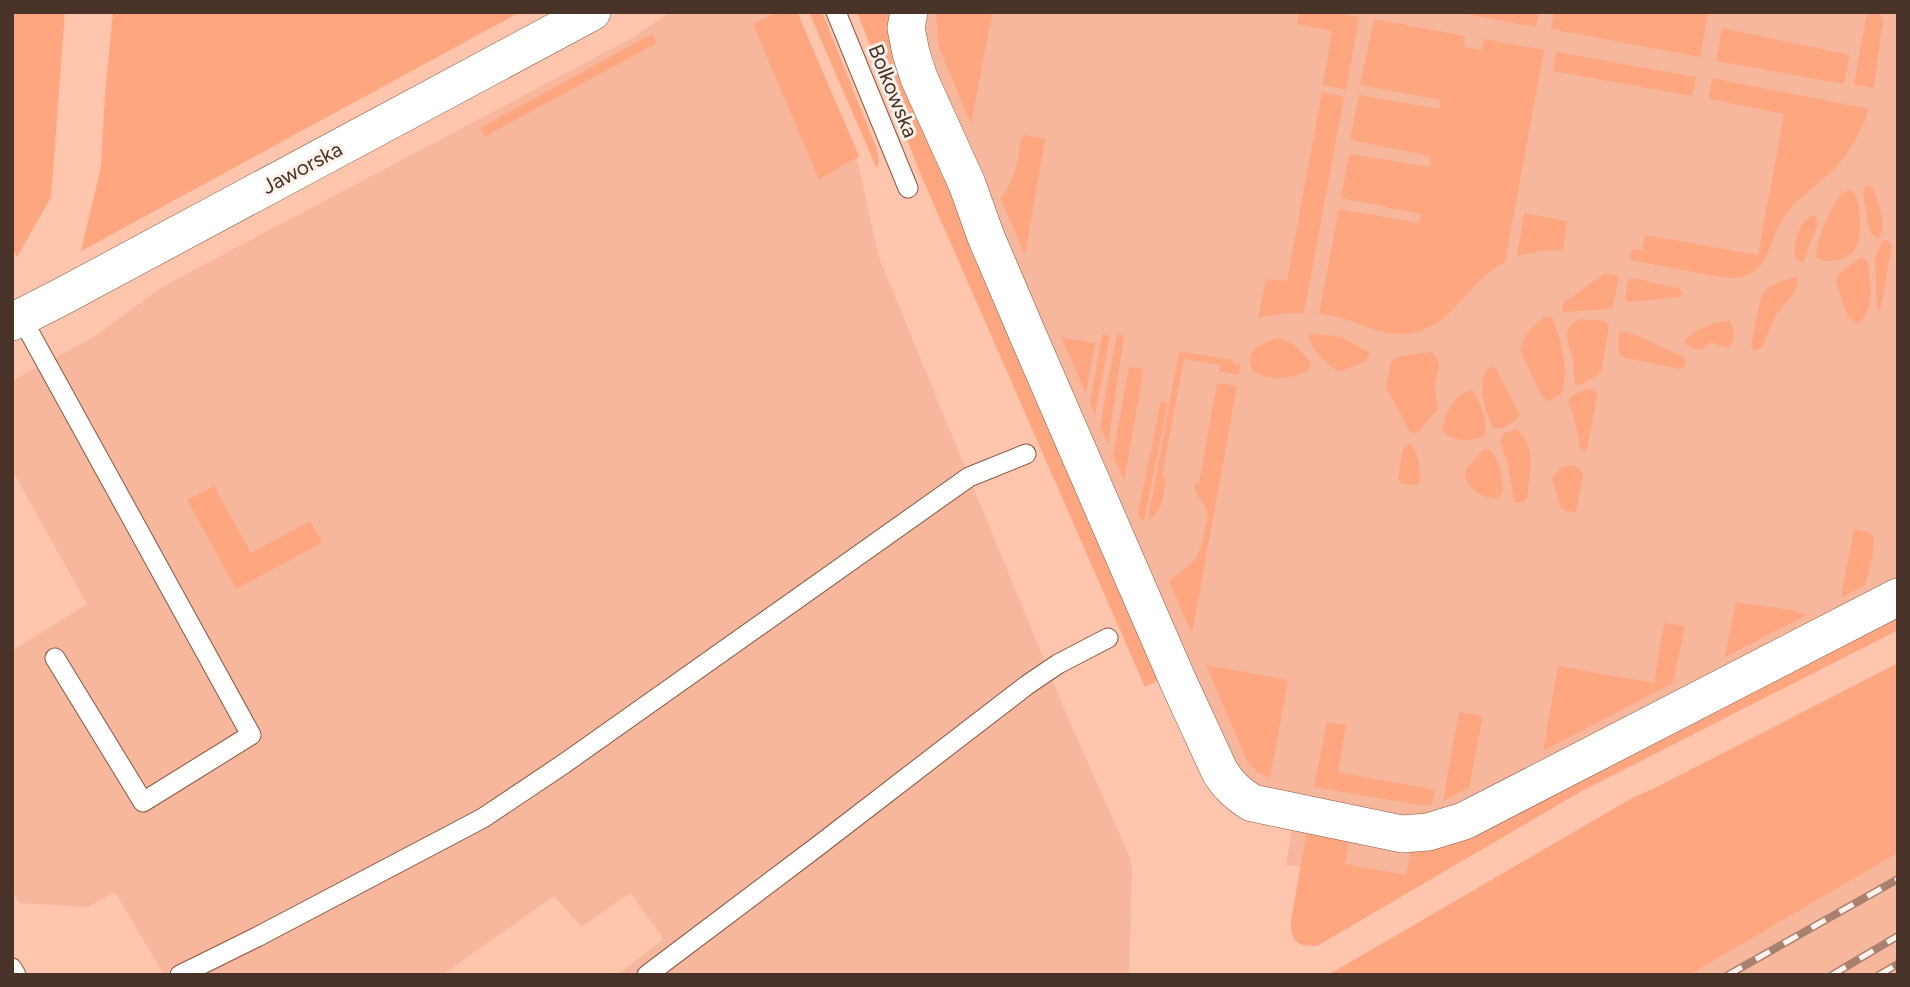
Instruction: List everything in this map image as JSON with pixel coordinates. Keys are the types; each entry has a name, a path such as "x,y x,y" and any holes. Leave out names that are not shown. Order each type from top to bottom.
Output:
{"street":[{"name":"Jaworska","path":"17,319 592,12"},
{"path":"909,12 906,28 919,78 967,184 986,237 1178,681 1220,772 1239,795 1252,803 1402,834 1428,832 1464,821 1898,597"}],"lane":[{"name":"Bolkowska","path":"836,12 908,188"},
{"path":"17,319 251,735 143,802 55,658"},
{"path":"180,975 483,818 969,477 1026,454"},
{"path":"647,975 1027,685 1058,663 1108,638"},
{"path":"12,968 16,975"}],"shaded area":[{"path":"12,12 65,12 51,197 17,257 12,249"},
{"path":"113,12 520,12 81,251 101,167"},
{"path":"670,12 797,12 856,154 878,255 1067,716 1131,860 1129,975 617,975 664,939 630,893 581,927 554,896 442,975 164,975 115,892 88,907 19,903 12,891 12,651 87,604 12,470 12,381 94,337 162,287 634,37"},
{"path":"778,12 797,12 859,156 819,180 753,24"},
{"path":"809,12 822,12 876,147 879,159 877,169"},
{"path":"857,12 894,12 1167,677 1145,687 921,175"},
{"path":"894,12 1898,12 1898,580 1822,652 1416,886 1286,865 1293,823 1258,816"},
{"path":"936,12 992,14 971,124 938,45"},
{"path":"1299,12 1332,12 1359,17 1346,90 1323,85 1332,31 1297,24"},
{"path":"1455,12 1539,12 1536,27"},
{"path":"1554,12 1708,12 1700,57 1551,29"},
{"path":"1867,12 1878,12 1883,20 1874,88 1854,85"},
{"path":"1374,19 1465,36 1464,47 1482,50 1484,39 1544,50 1505,262 1490,272 1443,318 1415,333 1387,333 1319,314 1339,209 1419,223 1421,214 1341,198 1349,154 1430,167 1431,156 1350,140 1359,95 1439,109 1441,100 1360,85"},
{"path":"1722,28 1850,55 1844,84 1716,61"},
{"path":"652,34 657,43 484,137 480,128"},
{"path":"1556,52 1696,77 1692,96 1553,71"},
{"path":"1712,78 1869,109 1856,139 1843,159 1790,209 1778,227 1762,264 1742,277 1718,277 1630,260 1632,249 1642,251 1645,235 1758,255 1784,114 1709,99"},
{"path":"1322,92 1344,97 1304,313 1258,318 1266,279 1287,281"},
{"path":"1025,135 1045,139 1025,255 1000,198 1013,178 1021,138"},
{"path":"1867,185 1874,190 1882,216 1883,228 1878,239 1870,233 1863,194"},
{"path":"1850,189 1859,208 1858,242 1855,249 1843,259 1821,260 1816,253 1823,229 1838,198"},
{"path":"1524,213 1567,221 1563,250 1517,256"},
{"path":"1816,216 1818,224 1802,263 1794,257 1796,239 1803,223"},
{"path":"1887,240 1892,245 1880,311 1877,310 1875,257 1882,241"},
{"path":"1861,257 1868,263 1870,296 1867,312 1857,324 1848,317 1836,283 1837,276"},
{"path":"1605,273 1619,276 1612,309 1564,312 1563,303"},
{"path":"1793,277 1798,279 1795,292 1777,313 1762,347 1754,351 1751,346 1761,296 1771,286"},
{"path":"1632,278 1678,288 1683,293 1679,297 1628,302 1625,298 1628,280"},
{"path":"1552,317 1558,335 1565,376 1561,394 1550,401 1542,397 1520,350 1530,330 1538,321"},
{"path":"1579,319 1605,321 1609,326 1601,372 1578,385 1575,384 1567,334"},
{"path":"1729,321 1734,335 1728,348 1711,342 1699,349 1684,342 1704,327"},
{"path":"1622,331 1683,357 1686,360 1685,366 1680,369 1622,357 1618,351 1619,333"},
{"path":"1311,333 1341,337 1370,354 1366,361 1339,372 1316,352 1308,336"},
{"path":"1117,334 1124,336 1108,444 1100,426"},
{"path":"1102,335 1110,336 1095,415 1090,403"},
{"path":"1061,337 1095,343 1086,394"},
{"path":"1279,338 1301,351 1311,363 1309,370 1281,378 1253,372 1250,364 1252,352 1260,345"},
{"path":"1179,351 1233,360 1234,364 1240,365 1239,375 1219,371 1220,365 1184,359 1162,476 1166,478 1163,496 1157,512 1148,520"},
{"path":"1431,352 1439,365 1435,386 1437,410 1417,433 1410,432 1386,387 1391,361 1400,356"},
{"path":"1129,367 1144,369 1124,480 1113,456"},
{"path":"1491,367 1496,369 1519,412 1513,422 1500,428 1493,428 1483,398 1484,375"},
{"path":"1217,383 1237,386 1192,634 1169,581 1190,565 1198,555 1203,540 1207,513 1197,494 1195,483 1199,484"},
{"path":"1586,389 1594,390 1597,395 1587,450 1583,451 1568,402 1572,396"},
{"path":"1472,390 1483,411 1485,435 1469,440 1456,439 1442,431 1448,411 1459,396"},
{"path":"1161,401 1168,403 1144,520 1141,520 1138,513"},
{"path":"1516,429 1523,436 1530,452 1527,498 1517,503 1514,502 1509,469 1500,441 1504,434"},
{"path":"1410,443 1416,451 1419,467 1420,482 1415,485 1402,484 1398,479 1403,448"},
{"path":"1484,449 1490,450 1500,469 1503,492 1497,499 1478,493 1465,479 1466,469"},
{"path":"1575,465 1583,473 1576,512 1565,511 1561,508 1552,480 1562,467"},
{"path":"214,486 251,553 310,521 322,543 236,589 187,500"},
{"path":"1854,529 1869,532 1874,537 1873,553 1865,585 1841,598"},
{"path":"1736,602 1791,610 1807,615 1725,657"},
{"path":"1898,613 1898,630 1580,792 1317,946 1300,944 1294,938 1291,920 1308,826 1349,841 1345,864 1406,875 1412,845"},
{"path":"1664,623 1685,626 1673,683 1543,751 1558,666 1654,683"},
{"path":"1898,663 1898,853 1689,975 1328,975 1634,797"},
{"path":"1206,665 1288,680 1270,778 1258,773 1247,761"},
{"path":"1459,712 1481,716 1482,720 1469,788 1443,801"},
{"path":"1327,722 1346,725 1338,772 1435,790 1432,805 1314,787"},
{"path":"1898,853 1898,975 1689,975 1789,917"}],"railway":[{"path":"1728,975 1898,879"},
{"path":"1832,975 1898,936"},
{"path":"1879,975 1898,964"}]}
